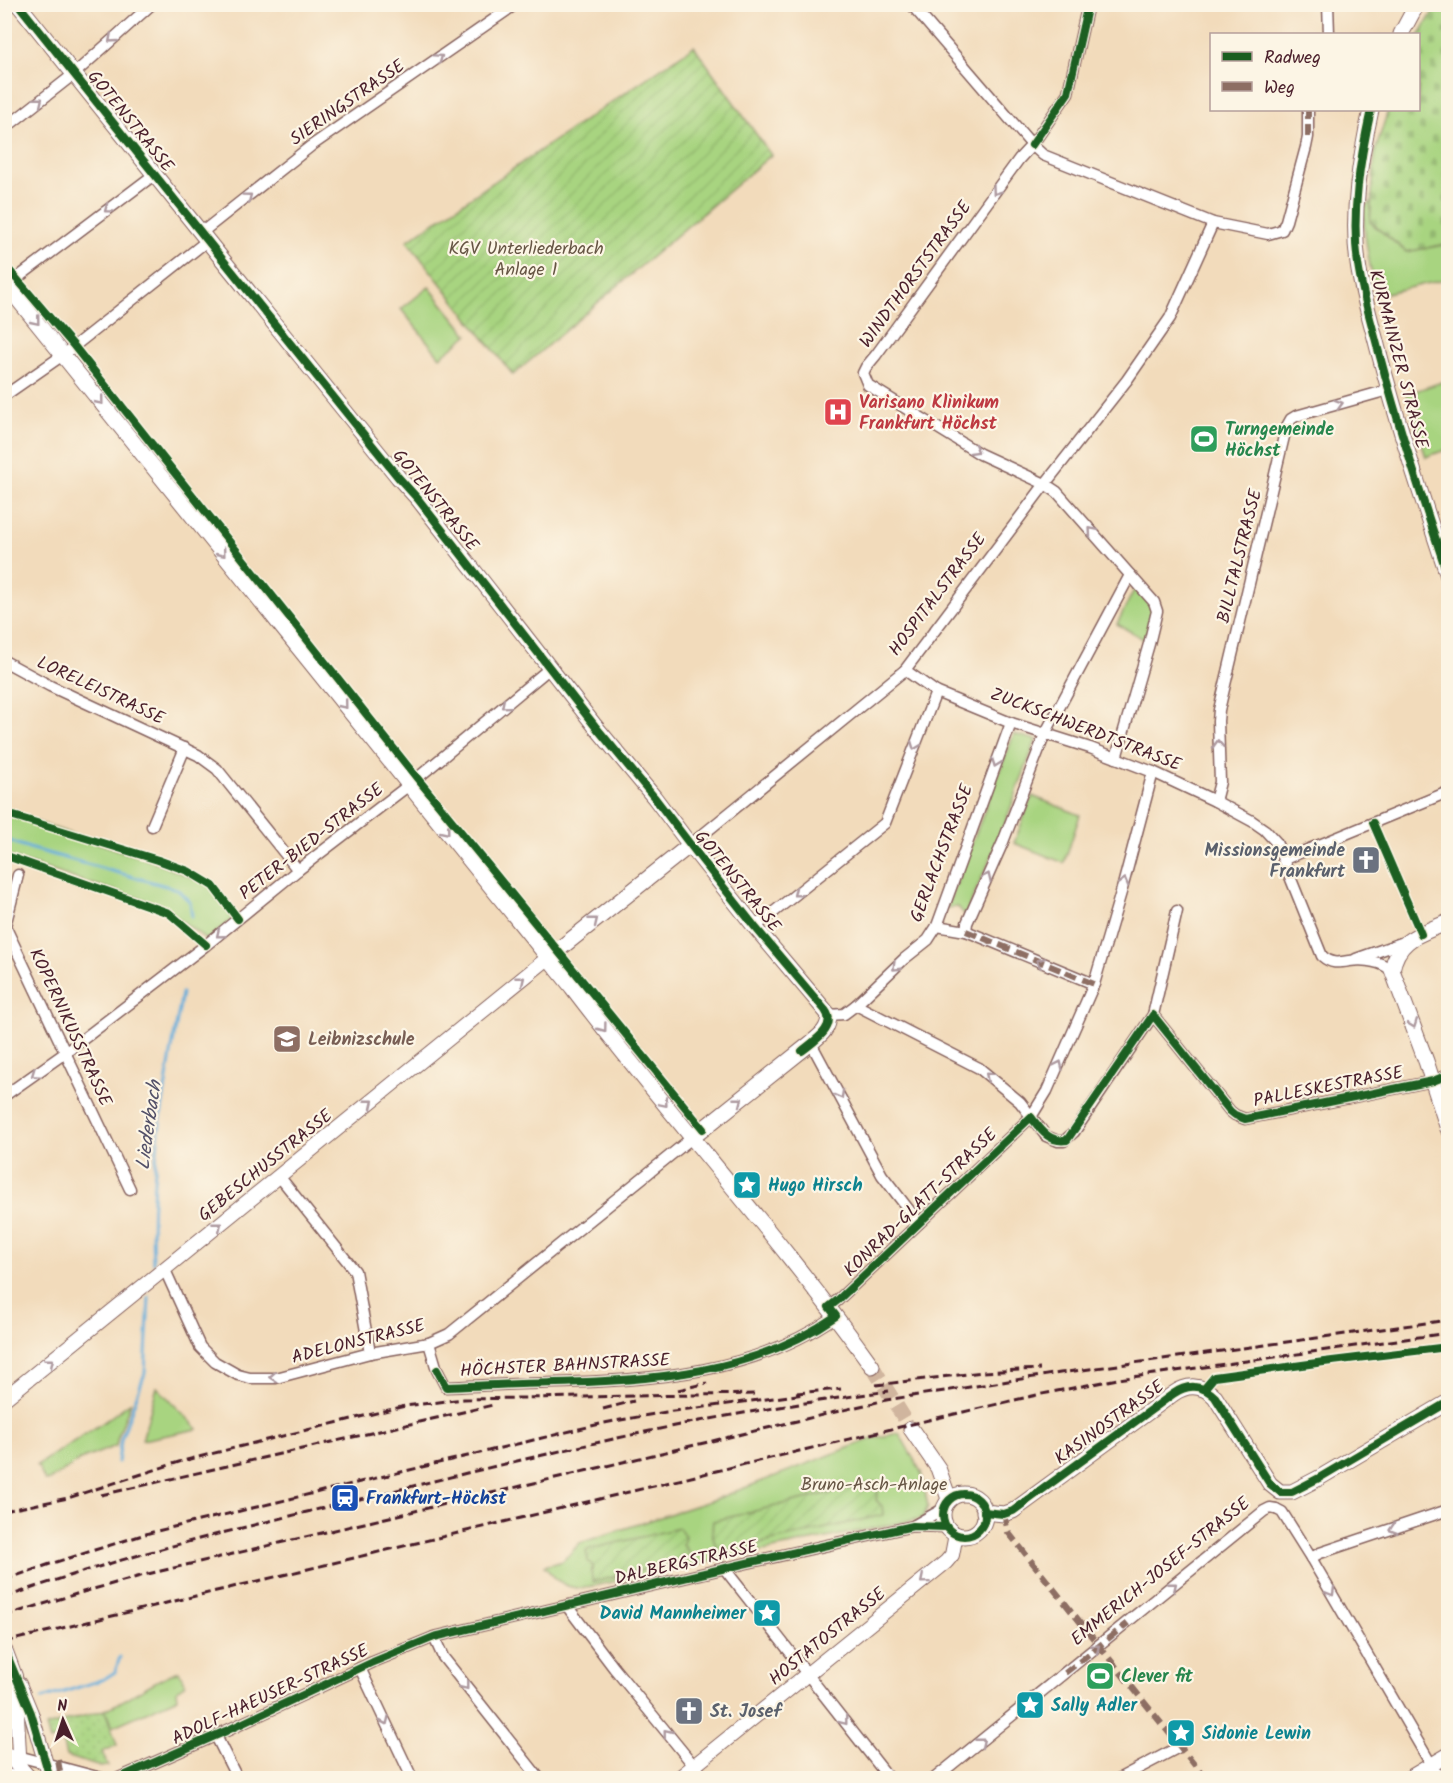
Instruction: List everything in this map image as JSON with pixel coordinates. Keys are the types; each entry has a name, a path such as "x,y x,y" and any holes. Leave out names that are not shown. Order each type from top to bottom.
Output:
{"main road":[{"name":"GOTENSTRASSE","path":"18,4 279,331 418,499 755,927 829,1015"},
{"path":"1402,33 1417,4"},
{"name":"KURMAINZER STRASSE","path":"1371,111 1366,131 1356,219 1358,263 1362,288 1388,390 1449,576"},
{"path":"6,284 635,1069 693,1137 832,1311 872,1366"},
{"name":"HOSPITALSTRASSE","path":"548,958 690,845"},
{"path":"1449,922 1407,941 1394,957 1392,970 1449,1130"},
{"path":"693,1137 811,1044 825,1031 829,1023 829,1015"},
{"name":"KASINOSTRASSE","path":"984,1512 1004,1514 1013,1511 1177,1391 1193,1386 1204,1389 1215,1397 1270,1484 1280,1492"},
{"path":"1280,1492 1292,1492 1316,1480 1449,1401"},
{"path":"911,1429 938,1468 967,1494 979,1500 984,1518 979,1529 969,1535 951,1530 944,1521 946,1504 938,1468"},
{"path":"946,1504 960,1494 967,1494"},
{"path":"4,1754 12,1759 22,1772"}],"street":[{"path":"4,129 74,74 152,4"},
{"name":"SIERINGSTRASSE","path":"4,396 63,355 311,146 516,4"},
{"path":"911,4 1042,155 1213,223 1268,234 1282,230 1308,137 1308,111"},
{"name":"WINDTHORSTSTRASSE","path":"1045,484 981,454 868,385 863,373 1068,93 1088,4"},
{"path":"1328,4 1329,33"},
{"path":"6,284 155,174"},
{"name":"HOSPITALSTRASSE","path":"690,845 905,670 1045,484 1127,380 1170,318 1213,223"},
{"name":"BILLTALSTRASSE","path":"1215,801 1220,782 1219,710 1286,428 1291,419 1296,416 1388,390"},
{"path":"1045,484 1058,492 1154,602 1157,611 1116,758"},
{"path":"966,932 967,923 1003,842 1045,734 1130,575"},
{"name":"LORELEISTRASSE","path":"4,661 36,680 198,755 217,769 298,870"},
{"name":"PETER-BIED-STRASSE","path":"4,1096 66,1053 206,945 298,870 409,785 550,668"},
{"name":"ZUCKSCHWERDTSTRASSE","path":"905,670 936,692 1011,723 1153,772 1252,821 1276,842 1285,859 1322,956 1341,964 1350,961 1372,961 1381,963 1392,970"},
{"path":"755,927 885,823 936,692"},
{"name":"GERLACHSTRASSE","path":"829,1015 844,1014 856,1005 928,939 937,926 1011,723"},
{"path":"152,826 184,748"},
{"name":"KONRAD-GLATT-STRASSE","path":"832,1311 919,1223 1031,1117 1047,1091 1094,984 1153,772"},
{"path":"1285,859 1449,792"},
{"name":"KOPERNIKUSSTRASSE","path":"18,875 5,926 130,1189"},
{"path":"856,1005 979,1068 1020,1102 1046,1136 1058,1141 1067,1140 1153,1015 1177,911"},
{"path":"937,926 966,932 1094,984"},
{"path":"1350,961 1407,941"},
{"name":"GEBESCHUSSTRASSE","path":"4,1399 548,958"},
{"name":"PALLESKESTRASSE","path":"1153,1015 1230,1111 1239,1118 1245,1119 1449,1075"},
{"path":"811,1044 882,1175 919,1223"},
{"name":"ADELONSTRASSE","path":"165,1270 200,1347 215,1362 233,1373 250,1378 276,1378 370,1353 429,1343 449,1334 693,1137"},
{"path":"279,1176 356,1271 370,1353"},
{"name":"HÖCHSTER BAHNSTRASSE","path":"429,1343 437,1370 446,1387 625,1381 687,1373 762,1354 796,1340 832,1311"},
{"name":"EMMERICH-JOSEF-STRASSE","path":"935,1779 1264,1511 1276,1509 1280,1492"},
{"name":"DALBERGSTRASSE","path":"913,1526 946,1504"},
{"path":"1276,1509 1282,1512 1311,1558 1439,1779"},
{"path":"1311,1558 1449,1510"},
{"name":"DALBERGSTRASSE","path":"434,1637 913,1526 951,1530"},
{"name":"HOSTATOSTRASSE","path":"679,1779 946,1562 952,1555 951,1530"},
{"path":"724,1569 889,1779"},
{"path":"567,1606 704,1779"},
{"path":"434,1637 443,1657 538,1779"},
{"name":"ADOLF-HAEUSER-STRASSE","path":"119,1779 360,1668 434,1637"},
{"path":"6,1652 31,1713 45,1773"},
{"path":"360,1668 412,1779"},
{"path":"15,1676 22,1772"},
{"path":"4,1723 16,1704"},
{"path":"216,1736 237,1779"},
{"path":"1120,1779 1179,1748"},
{"path":"1409,1779 1449,1755"},
{"path":"4,1773 71,1771 101,1779"}],"green space":[{"path":"1437,5 1448,5 1448,244 1407,252 1370,222 1375,152 1388,111 1420,111 1420,34"},
{"name":"KGV Unterliederbach Anlage 1","path":"694,46 771,155 513,375 407,241"},
{"path":"1371,202 1370,222 1406,252 1448,244 1448,279 1377,295 1367,252 1363,208"},
{"path":"429,287 468,335 440,357 401,309"},
{"path":"1448,380 1448,449 1426,457 1406,394"},
{"path":"1136,586 1154,606 1145,640 1117,624"},
{"path":"1014,734 1036,740 998,842 965,915 958,907 947,908"},
{"path":"1032,796 1080,815 1064,863 1014,843"},
{"path":"4,811 154,862 213,886 236,916 207,940 159,904 5,855"},
{"path":"157,1387 198,1429 142,1440"},
{"path":"131,1402 116,1446 80,1460 45,1481 37,1465"},
{"name":"Bruno-Asch-Anlage","path":"899,1433 921,1472 928,1506 923,1518 583,1588 561,1583 544,1566 563,1561 580,1543 716,1499 874,1438"},
{"path":"876,1482 878,1492 876,1500 882,1506 883,1515 719,1553 715,1545 712,1533 713,1521"},
{"path":"679,1528 685,1536 683,1545 689,1552 687,1559 593,1582 591,1573 593,1566 588,1561 586,1550"},
{"path":"179,1671 185,1684 177,1690 178,1698 112,1727 105,1710"},
{"path":"105,1710 117,1745 102,1752 108,1766 100,1767 66,1756 61,1737 50,1741 46,1727"}],"waterway":[{"name":"Liederbach","path":"4,839 177,889 190,902 192,917"},
{"name":"Liederbach","path":"153,1262 153,1194 156,1161 164,1093 182,993"},
{"name":"Liederbach","path":"118,1462 121,1439 145,1373 149,1297"},
{"name":"Liederbach","path":"42,1699 104,1679 115,1672 120,1657"}],"tunnel":[{"path":"872,1366 911,1429"}],"railway":[{"path":"4,1616 148,1574 886,1400 1060,1373 1448,1320"},
{"path":"4,1642 1037,1395 1118,1379 1448,1333"},
{"path":"876,1385 983,1372 1040,1369"},
{"path":"678,1390 707,1383"},
{"path":"796,1393 841,1389"},
{"path":"4,1598 91,1569 179,1544 540,1456 709,1419 889,1391"},
{"path":"4,1511 68,1498 179,1462 405,1406 464,1399 754,1394"},
{"path":"4,1580 149,1533 604,1423 666,1412 805,1394"},
{"path":"603,1409 634,1401"},
{"path":"101,1495 493,1405"}],"marked path":[{"path":"1308,111 1308,137"},
{"path":"966,931 1094,984"},
{"path":"1004,1514 1008,1532 1205,1778"},
{"path":"1065,1673 1128,1623"},
{"path":"58,1760 61,1778"}],"cycle path":[{"path":"18,4 350,418 418,499 755,927 825,1010 829,1022 827,1028 802,1051"},
{"path":"1032,145 1068,93 1088,4"},
{"path":"1371,111 1360,167 1356,206 1356,245 1360,275 1394,406 1448,576"},
{"path":"4,264 74,346 417,778 703,1129"},
{"path":"4,813 188,871 213,886 238,919"},
{"path":"1373,823 1421,934"},
{"path":"4,855 169,913 206,945"},
{"path":"437,1370 446,1387 592,1382 665,1376 737,1362 771,1351 804,1335 836,1316 829,1307 1031,1117 1050,1137 1055,1140 1067,1140 1153,1015 1230,1111 1245,1119 1433,1081 1448,1075"},
{"path":"1204,1389 1214,1377 1448,1347"},
{"path":"984,1512 1004,1514 1013,1511 1184,1388 1200,1388 1215,1397 1270,1484 1280,1492 1292,1492 1319,1478 1448,1402"},
{"path":"964,1494 979,1500 985,1515 979,1530 964,1536 949,1530 943,1515 949,1500 964,1494"},
{"path":"119,1778 373,1662 434,1637 913,1526 946,1527"},
{"path":"4,1648 31,1713 50,1778"}],"place":[{"name":"Varisano Klinikum Frankfurt Höchst","path":"838,412"},
{"name":"Turngemeinde Höchst","path":"1204,439"},
{"name":"Missionsgemeinde Frankfurt","path":"1366,860"},
{"name":"Leibnizschule","path":"287,1039"},
{"name":"Hugo Hirsch","path":"747,1185"},
{"name":"Frankfurt-Höchst","path":"345,1498"},
{"name":"David Mannheimer","path":"767,1613"},
{"name":"Clever fit","path":"1100,1676"},
{"name":"Sally Adler","path":"1030,1705"},
{"name":"St. Josef","path":"689,1711"},
{"name":"Sidonie Lewin","path":"1181,1733"}]}
